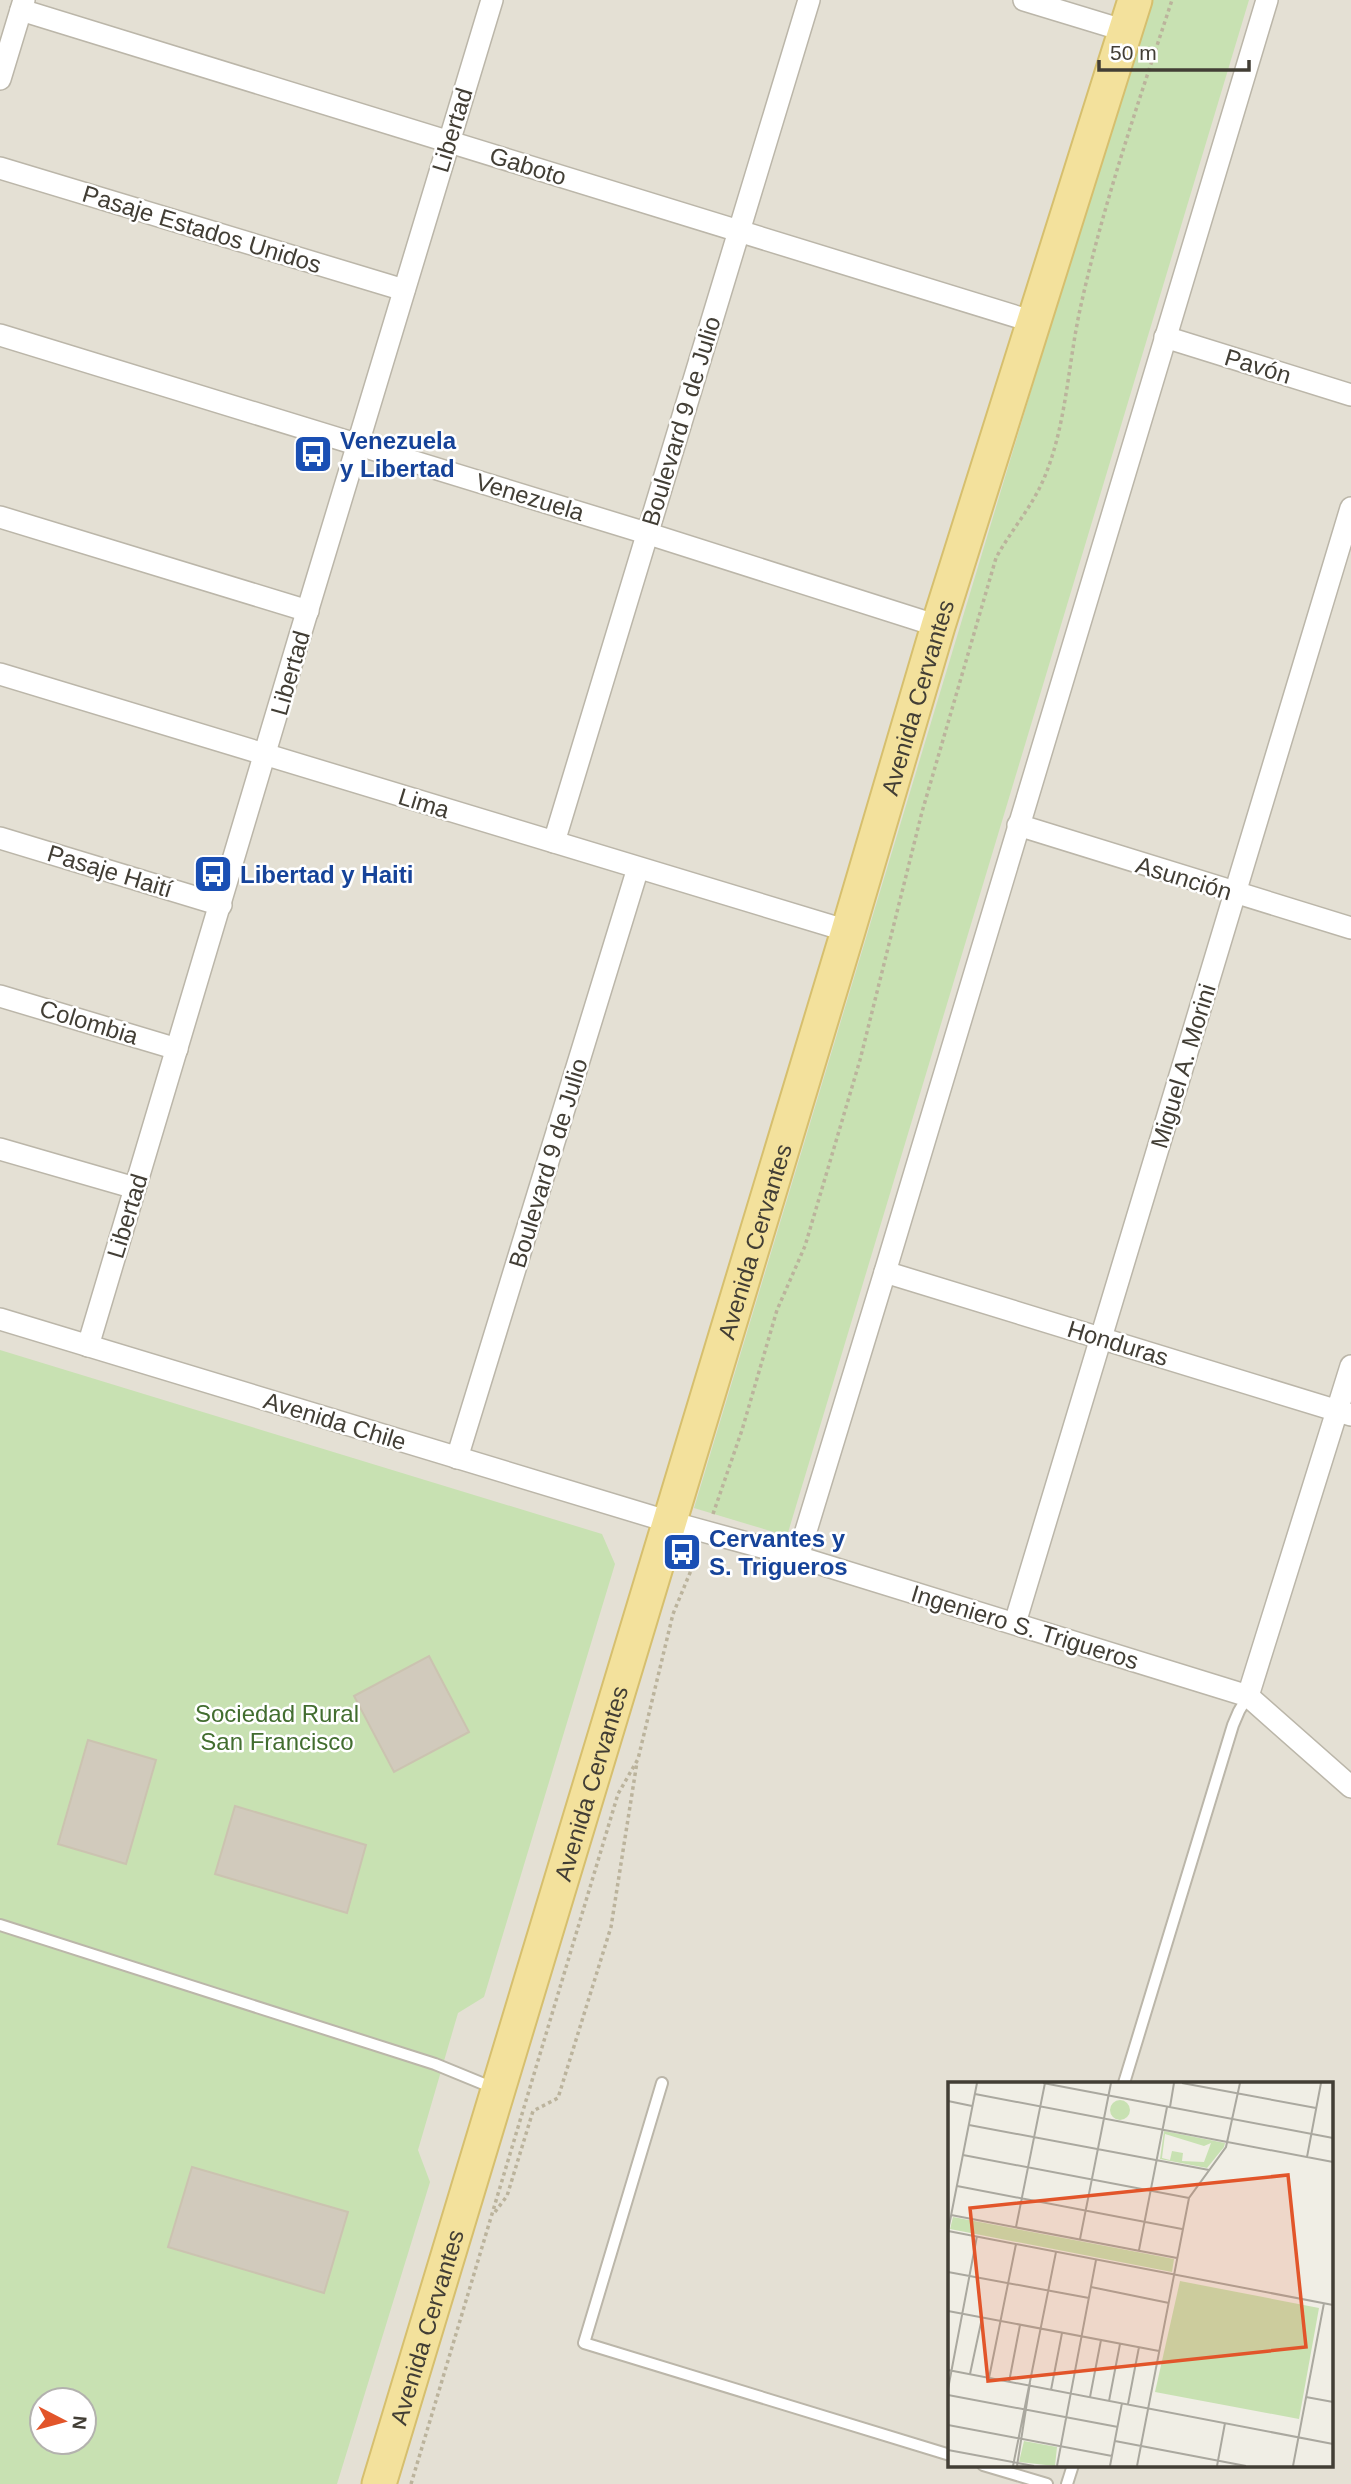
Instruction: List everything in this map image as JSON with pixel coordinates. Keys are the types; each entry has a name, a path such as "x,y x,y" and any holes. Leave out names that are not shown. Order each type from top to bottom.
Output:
{"main road":[{"name":"Avenida Cervantes","path":"403,2483 498,2090 938,626 1131,15"}],"street":[{"name":"Libertad","path":"88,1346 266,755 356,444 492,0"},
{"name":"Boulevard 9 de Julio","path":"554,842 809,0"},
{"path":"1024,0 1131,15"},
{"path":"798,1557 1267,0"},
{"name":"Gaboto","path":"23,5 448,141 1034,323"},
{"path":"0,79 23,5"},
{"name":"Pasaje Estados Unidos","path":"0,167 404,290"},
{"name":"Venezuela","path":"0,335 646,533 938,626"},
{"name":"Pavón","path":"1165,337 1351,395"},
{"name":"Miguel A. Morini","path":"1015,1623 1351,508"},
{"path":"0,517 308,611"},
{"name":"Lima","path":"0,674 848,931"},
{"name":"Asunción","path":"1018,825 1351,928"},
{"name":"Pasaje Haití","path":"0,838 221,905"},
{"name":"Boulevard 9 de Julio","path":"457,1458 638,868"},
{"name":"Colombia","path":"0,996 177,1049"},
{"path":"0,1149 135,1188"},
{"name":"Honduras","path":"885,1272 1344,1413"},
{"name":"Avenida Chile","path":"0,1319 670,1522"},
{"path":"1248,1696 1344,1413 1351,1366"},
{"name":"Ingeniero S. Trigueros","path":"670,1522 798,1557 1248,1696 1351,1787"}],"lane":[{"path":"1124,2082 1233,1725 1248,1696"},
{"path":"0,1925 435,2064 498,2090"},
{"path":"663,2082 584,2343 948,2454"},
{"path":"1067,2484 1073,2466"},
{"path":"1005,2468 1046,2484"}],"path":[{"path":"494,2213 507,2196 533,2111 558,2098 611,1927 638,1759 673,1614 706,1532 742,1430 777,1310 805,1246 860,1060 922,813 996,558 1025,515 1045,477 1059,434 1080,308 1105,207 1172,0"},
{"path":"403,2483 494,2213 618,1794 638,1759"}],"shaded area":[{"path":"0,0 1351,0 1351,2484 0,2484"}],"green space":[{"path":"1149,0 1249,0 787,1536 694,1508"},
{"name":"Sociedad Rural San Francisco","path":"0,1350 602,1534 615,1564 484,1997 458,2013 418,2150 430,2182 337,2484 0,2484"}],"building":[{"path":"429,1656 469,1732 394,1772 354,1696"},
{"path":"88,1740 156,1760 126,1864 58,1844"},
{"path":"235,1806 366,1845 347,1913 215,1874"},
{"path":"192,2167 348,2212 324,2293 168,2247"}],"place":[{"name":"Venezuela y Libertad","path":"313,454"},
{"name":"Libertad y Haiti","path":"213,874"},
{"name":"Cervantes y S. Trigueros","path":"682,1552"}]}
